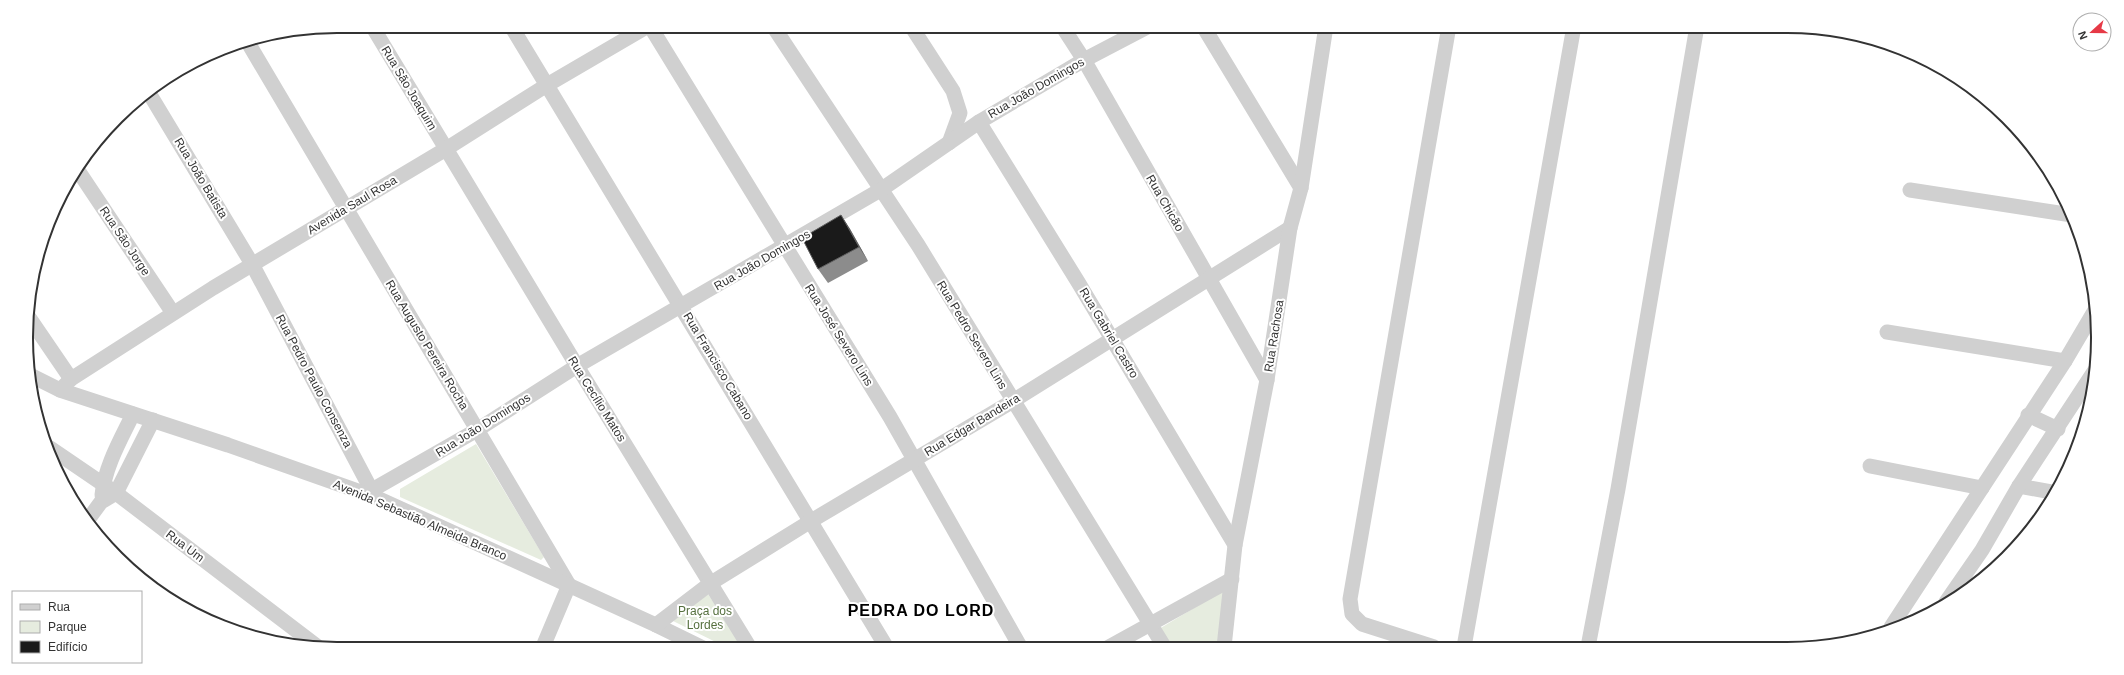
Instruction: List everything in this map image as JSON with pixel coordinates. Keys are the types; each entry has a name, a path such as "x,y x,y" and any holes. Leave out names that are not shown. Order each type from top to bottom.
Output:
{"street":[{"name":"Rua São Joaquim","path":"376,33 446,149"},
{"name":"Rua Francisco Cabano","path":"515,33 682,306 883,642"},
{"name":"Avenida Saul Rosa","path":"60,390 71,379 252,264 446,149 547,85 637,33"},
{"name":"Rua José Severo Lins","path":"653,33 890,417 1018,642"},
{"name":"Rua Pedro Severo Lins","path":"778,33 882,189 1161,642"},
{"path":"916,33 953,91 960,113 949,143"},
{"name":"Rua Chicão","path":"1067,33 1084,60 1208,280 1267,380"},
{"name":"Rua João Domingos","path":"374,493 477,430 577,366 882,189 979,122 1084,60 1136,33"},
{"path":"1207,33 1301,188"},
{"name":"Rua Rachosa","path":"1225,642 1235,545 1267,380 1290,228 1301,188 1325,33"},
{"path":"1418,642 1360,624 1352,614 1350,599 1448,33"},
{"path":"1465,642 1573,33"},
{"path":"1589,642 1618,489 1696,33"},
{"name":"Rua Augusto Pereira Rocha","path":"250,46 569,586"},
{"name":"Rua João Batista","path":"151,97 252,264"},
{"name":"Rua Gabriel Castro","path":"979,122 1112,339 1235,545"},
{"name":"Rua Cecílio Matos","path":"446,149 746,642"},
{"name":"Rua São Jorge","path":"80,174 173,313"},
{"path":"1910,190 2065,214"},
{"name":"Rua Edgar Bandeira","path":"656,625 711,583 811,521 1013,402 1290,228"},
{"name":"Rua Pedro Paulo Consenza","path":"252,264 374,493"},
{"path":"1895,622 2028,415 2065,361 2090,318"},
{"path":"34,324 71,379"},
{"path":"1887,332 2065,361"},
{"name":"Avenida Sebastião Almeida Branco","path":"36,378 60,390 374,493 569,586 656,625 687,642"},
{"path":"1952,593 1982,550 2019,486 2058,429 2087,382"},
{"path":"109,489 116,449 133,414"},
{"path":"2028,415 2058,429"},
{"path":"91,516 152,420"},
{"name":"Rua Um","path":"55,452 109,489 309,640"},
{"path":"1870,466 1982,488"},
{"path":"2019,486 2050,491"},
{"path":"1118,642 1232,579"},
{"path":"545,642 569,586"}],"green space":[{"path":"476,444 544,557 541,560 400,497 400,489"},
{"path":"1224,590 1219,642 1168,642 1159,629"},
{"name":"Praça dos Lordes","path":"708,594 739,642 716,642 673,621"}],"building":[{"path":"841,215 859,247 818,269 802,238"}],"district":[{"name":"PEDRA DO LORD","path":"921,610"}]}
